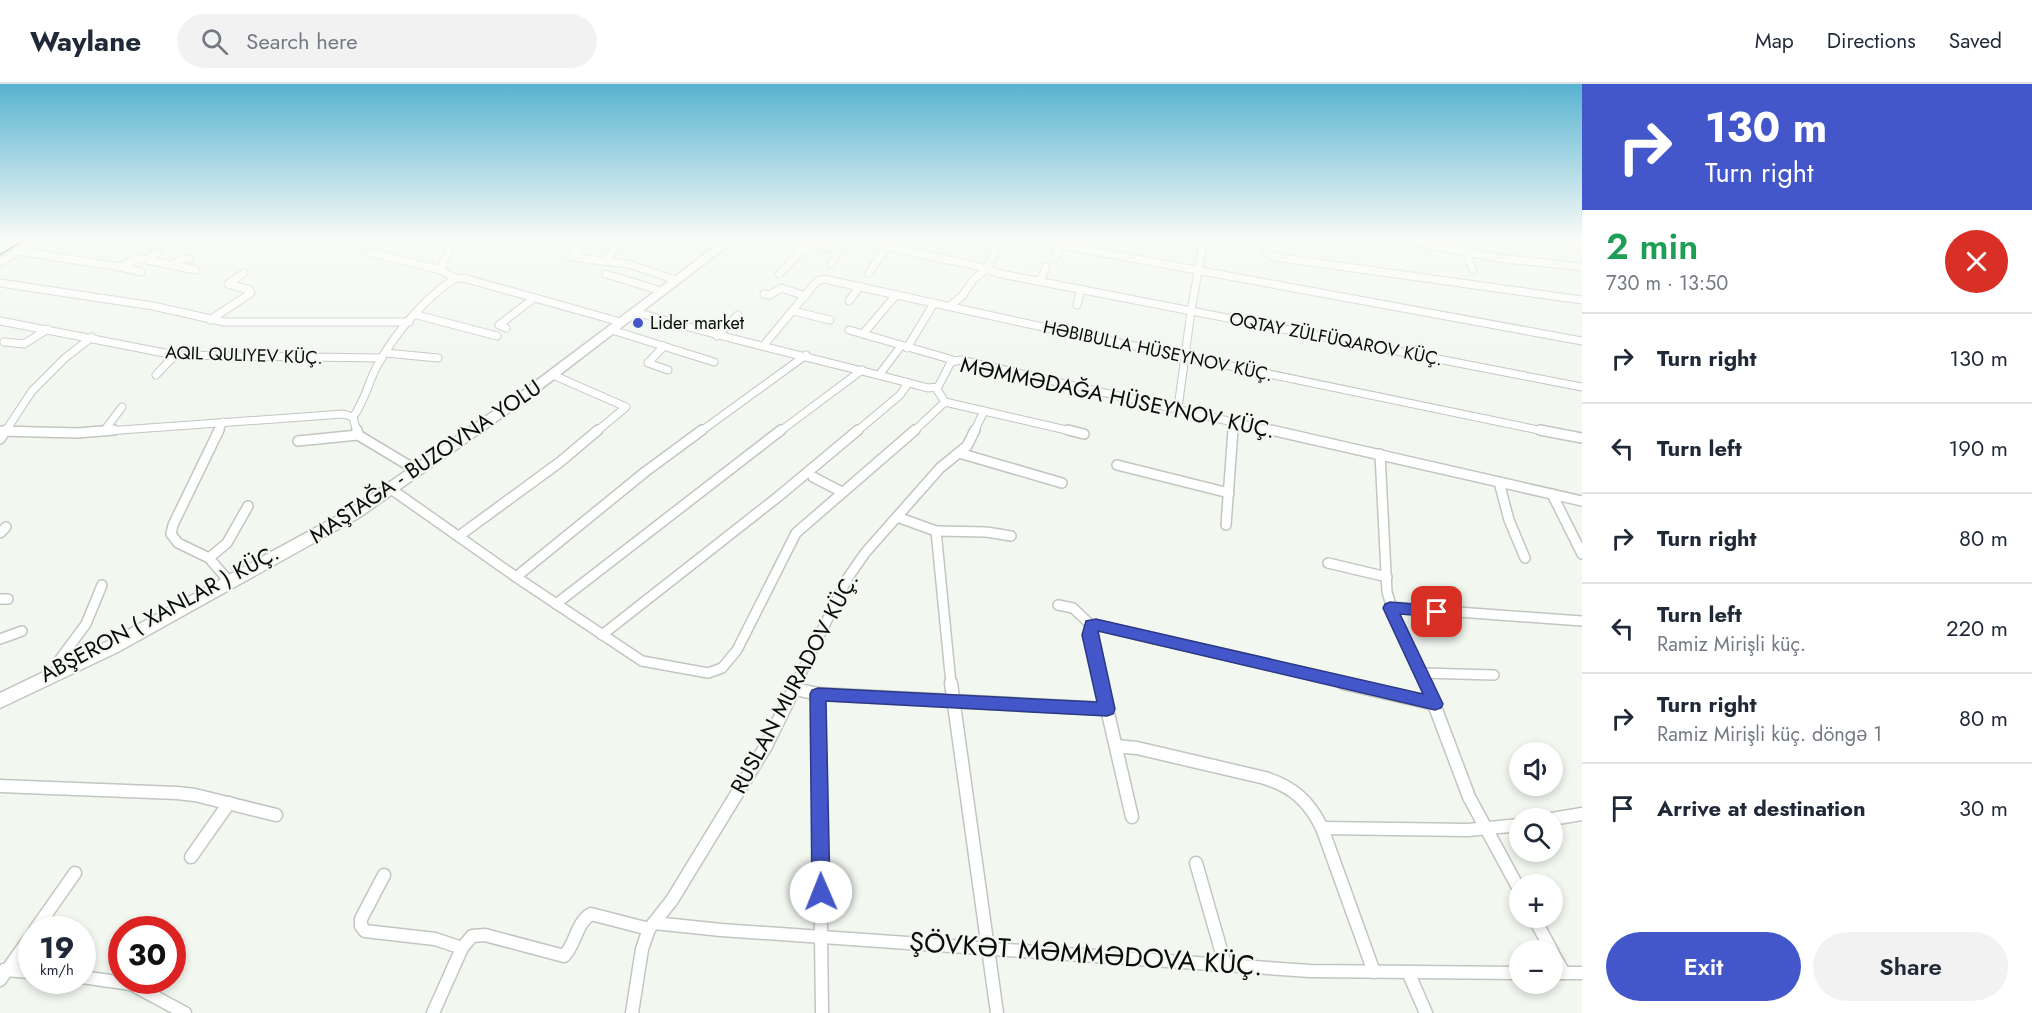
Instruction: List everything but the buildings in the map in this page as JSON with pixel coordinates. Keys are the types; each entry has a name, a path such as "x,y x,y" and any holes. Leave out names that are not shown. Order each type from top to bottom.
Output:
{"main road":[{"name":"ABŞERON ( XANLAR ) KÜÇ.","path":"0,694 58,668 227,579 389,487 412,468 614,326 670,281"},
{"name":"MAŞTAĞA - BUZOVNA YOLU","path":"0,701 68,669 323,532 553,375 614,326 676,281"}],"street":[{"path":"210,320 251,293 250,290 228,284 232,281"},
{"path":"353,417 362,405 384,355 409,322 450,281"},
{"path":"468,281 534,298 714,362"},
{"path":"630,281 658,290"},
{"name":"HƏBIBULLA HÜSEYNOV KÜÇ.","path":"764,345 819,281"},
{"name":"HƏBIBULLA HÜSEYNOV KÜÇ.","path":"834,281 1510,425 1582,438"},
{"path":"950,306 962,296 972,281"},
{"name":"OQTAY ZÜLFÜQAROV KÜÇ.","path":"1042,281 1582,387"},
{"path":"1178,408 1196,281"},
{"path":"1259,281 1582,341"},
{"path":"1449,281 1582,300"},
{"path":"0,283 153,306 210,320 237,323 409,322"},
{"path":"849,301 860,286"},
{"path":"764,294 770,294 778,288 806,296"},
{"path":"1077,305 1081,289"},
{"path":"863,334 896,295"},
{"path":"506,328 499,325 534,298"},
{"path":"879,375 904,347 934,303"},
{"path":"793,310 830,320"},
{"name":"MƏMMƏDAĞA HÜSEYNOV KÜÇ.","path":"636,312 717,336 764,345 908,383 936,388 953,360 966,361 1234,420 1582,501"},
{"path":"417,315 497,336"},
{"path":"717,336 738,315"},
{"name":"AQIL QULIYEV KÜÇ.","path":"0,321 175,355 384,355 438,358"},
{"path":"4,342 24,344 48,329"},
{"path":"849,330 953,360"},
{"path":"0,439 3,431 32,392 65,358 92,338"},
{"path":"664,346 648,363 668,370"},
{"path":"156,375 175,355"},
{"path":"516,577 645,472 806,355"},
{"path":"556,604 731,467 862,370"},
{"path":"459,536 560,462 626,407 553,375"},
{"path":"603,635 779,496 900,395 908,383"},
{"path":"936,388 945,402 1084,434"},
{"path":"389,487 516,577 650,664 708,673 722,668 742,643 791,538 941,408 945,402"},
{"path":"104,431 122,407"},
{"name":"RUSLAN MURADOV KÜÇ.","path":"632,1013 642,949 651,926 672,900 766,746 847,579 859,560 940,468 971,440 984,411"},
{"path":"3,431 68,433 338,414 353,417"},
{"path":"353,417 358,435"},
{"path":"1226,525 1234,420"},
{"path":"223,422 173,525 171,534 178,543 209,558 227,579"},
{"path":"298,441 358,435 412,468"},
{"path":"959,453 1062,483"},
{"path":"1380,454 1386,577 1390,608 1435,704 1469,797 1511,874"},
{"path":"1117,465 1229,493"},
{"path":"813,477 842,492"},
{"path":"1499,482 1509,520 1525,558"},
{"path":"1551,494 1582,554"},
{"path":"209,558 227,543 248,506"},
{"path":"897,517 936,531 986,532 1011,536"},
{"path":"936,531 953,702 997,1013"},
{"path":"1328,563 1386,577"},
{"path":"58,668 60,659 86,624 102,585"},
{"path":"1058,605 1069,604 1075,607 1092,626 1103,626 1435,704"},
{"path":"1390,608 1582,621"},
{"path":"1092,626 1090,635 1132,817"},
{"path":"0,639 22,631"},
{"path":"1422,673 1494,675"},
{"path":"795,689 818,694 1107,709"},
{"path":"818,694 822,1013"},
{"path":"1116,746 1137,748 1281,782 1298,793 1312,806 1322,828 1374,972"},
{"path":"1,787 177,793 276,815"},
{"path":"191,857 229,803"},
{"path":"1563,817 1582,814"},
{"path":"1322,828 1486,830 1509,827"},
{"path":"1196,862 1225,964"},
{"path":"45,916 75,873"},
{"path":"384,875 362,919 361,926 365,931 435,939 462,948 433,1013"},
{"name":"ŞÖVKƏT MƏMMƏDOVA KÜÇ.","path":"462,948 472,936 485,935 564,956 575,943 583,920 591,914 651,926 989,947 1310,971 1509,973"},
{"path":"2,973 18,953"},
{"path":"2,973 18,972"},
{"path":"1408,972 1426,1013"},
{"path":"1563,973 1582,973"},
{"path":"96,979 131,984 186,1013"}],"place":[{"name":"Lider market","path":"638,323"}],"route":[{"path":"821,892 818,694 1107,709 1090,635 1090,629 1096,625 1435,704 1390,608 1437,612"}]}
